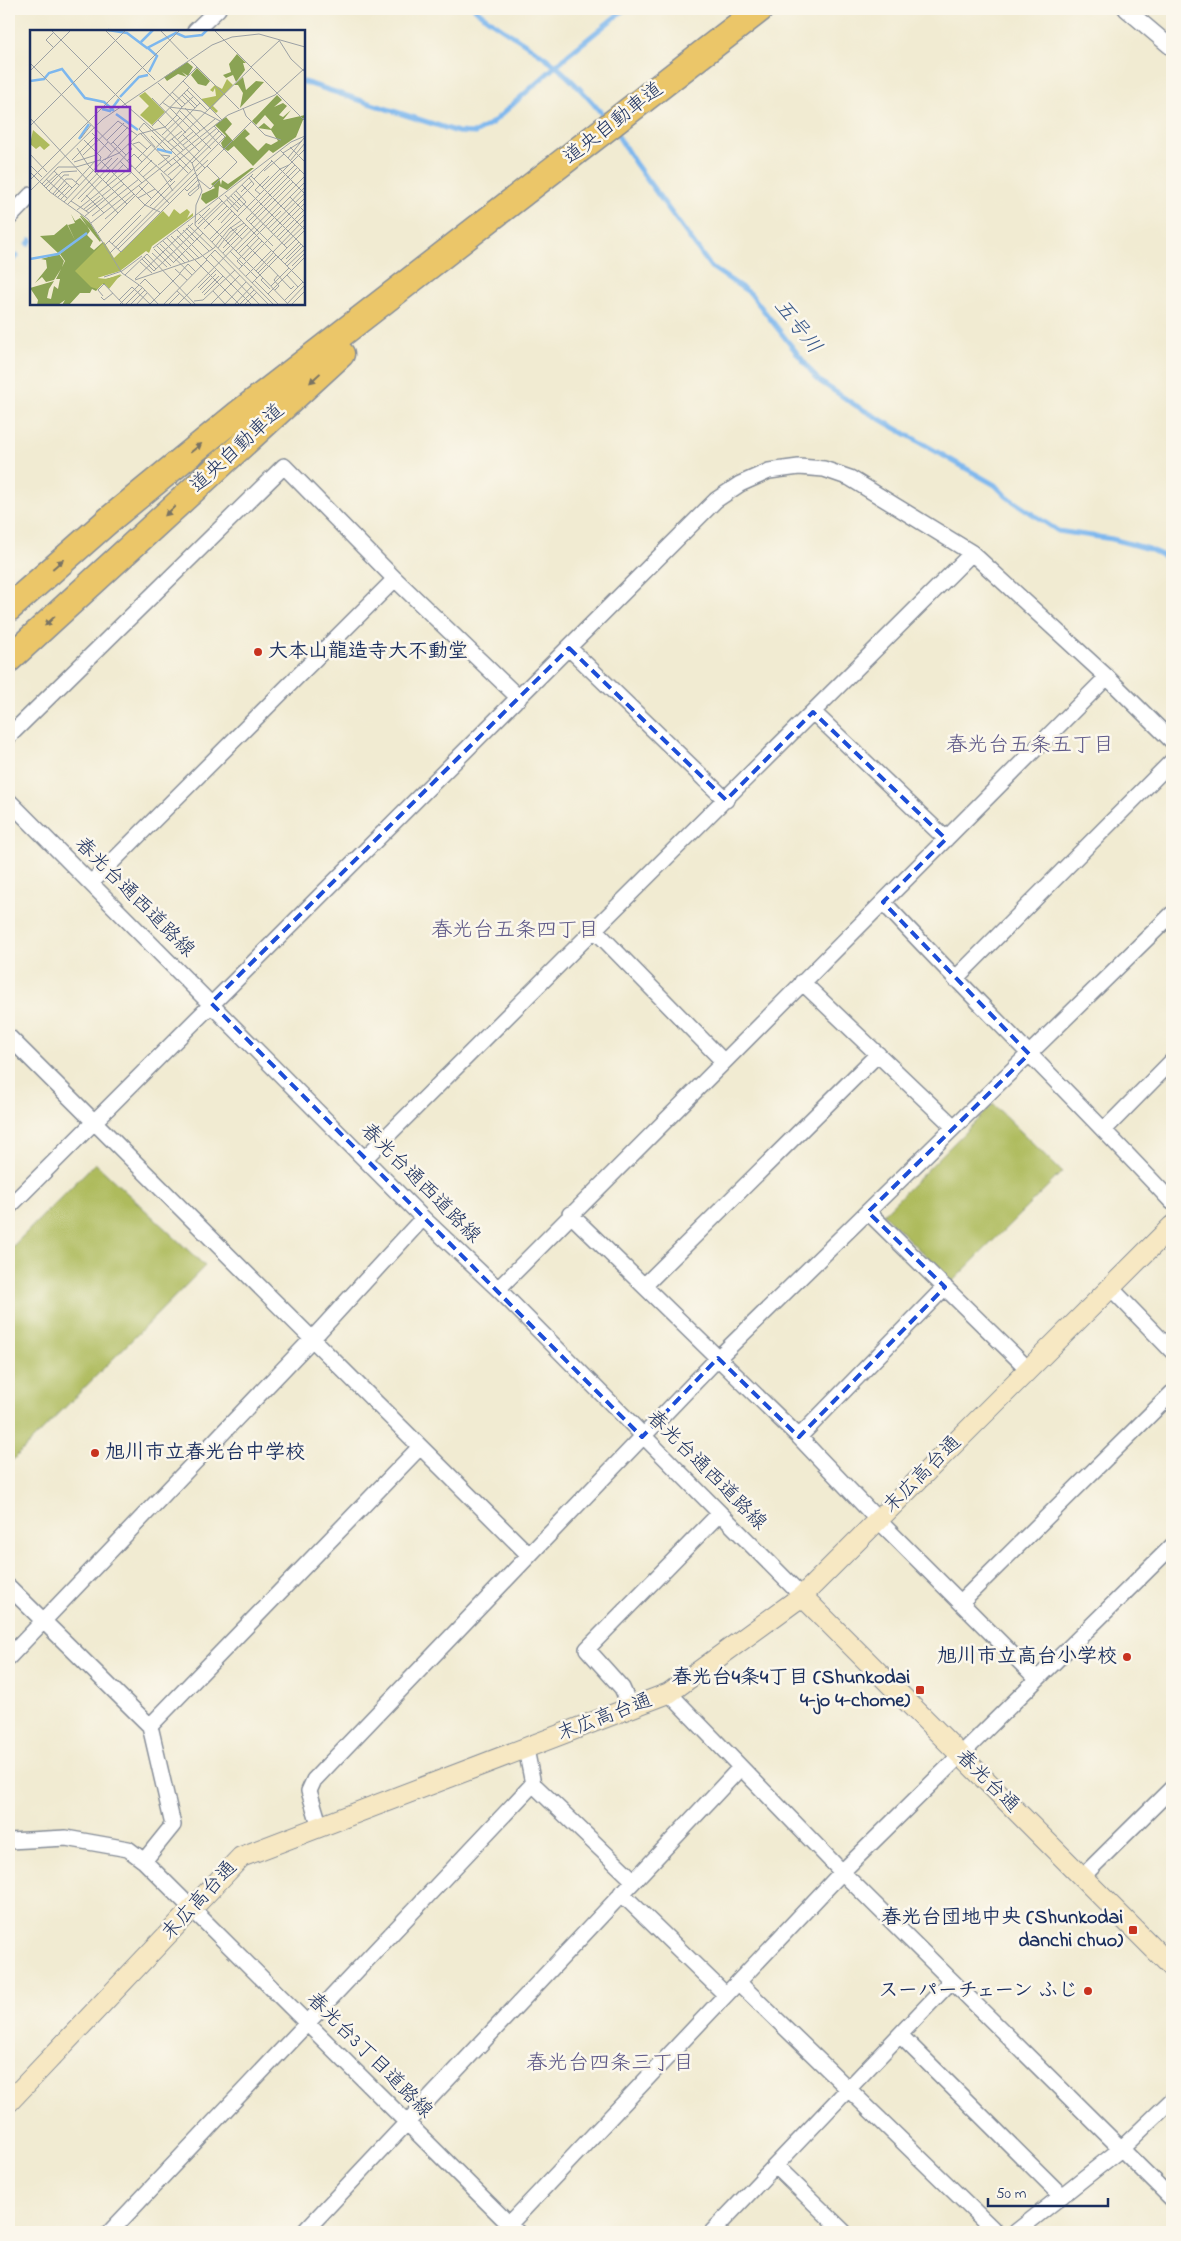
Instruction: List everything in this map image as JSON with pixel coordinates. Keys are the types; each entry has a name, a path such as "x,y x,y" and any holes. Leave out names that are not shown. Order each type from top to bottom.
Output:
{"highway":[{"name":"道央自動車道","path":"9,608 110,519 237,415 760,9"},
{"name":"道央自動車道","path":"9,659 467,238"}],"street":[{"path":"196,30 218,9"},
{"path":"1126,9 1172,48"},
{"path":"9,218 30,196"},
{"path":"9,736 284,466 395,579 519,698"},
{"path":"9,1207 716,500 740,484 769,471 799,467 824,469 850,478 972,553 1107,677 1172,741"},
{"path":"365,1158 972,553"},
{"path":"91,883 395,579"},
{"path":"569,648 726,800"},
{"path":"498,1289 570,1214 1107,677"},
{"path":"813,712 946,839"},
{"path":"955,979 1172,761"},
{"name":"春光台通西道路線","path":"9,801 423,1218 498,1289 642,1437 802,1596"},
{"path":"883,902 955,979 1104,1129 1172,1202"},
{"path":"320,1827 309,1791 314,1780 718,1358 1172,914"},
{"path":"595,930 723,1061"},
{"path":"802,982 954,1127"},
{"path":"9,1037 529,1554"},
{"path":"644,1286 878,1054"},
{"path":"1104,1129 1172,1061"},
{"path":"868,1212 1028,1369"},
{"path":"570,1214 799,1437 878,1520 1037,1679"},
{"path":"9,1657 313,1338 423,1218"},
{"name":"末広高台通","path":"9,2102 241,1857 668,1693 802,1596 1172,1226"},
{"path":"799,1437 945,1287"},
{"path":"1110,1287 1172,1351"},
{"path":"961,1602 1172,1393"},
{"path":"150,1726 420,1447"},
{"path":"631,1708 622,1688 587,1649 720,1513"},
{"path":"510,2230 842,1872 959,1754 1172,1546"},
{"path":"9,1587 150,1726 173,1825 144,1860"},
{"name":"春光台通","path":"802,1596 1172,1967"},
{"path":"668,1693 842,1872 1172,2199"},
{"path":"526,1749 533,1784 633,1880"},
{"path":"304,2232 740,1768"},
{"path":"116,2230 307,2022 533,1784"},
{"path":"1082,1877 1172,1788"},
{"name":"春光台3丁目道路線","path":"9,1841 66,1838 128,1849 144,1860 407,2123 510,2230"},
{"path":"621,1893 726,1996"},
{"path":"712,2232 951,1981"},
{"path":"738,1982 996,2232"},
{"path":"900,2035 1062,2196"},
{"path":"1016,2232 1122,2148 1172,2100"},
{"path":"776,2166 844,2232"}],"highlighted area":[{"path":"569,648 726,800 813,712 946,839 883,902 1029,1054 868,1212 945,1287 799,1437 718,1358 642,1437 211,1003"}],"green space":[{"path":"993,1104 1062,1172 952,1282 883,1214"},
{"path":"95,1163 205,1266 9,1464 9,1250"}],"waterway":[{"name":"五号川","path":"475,9 551,62 566,75 607,120"},
{"path":"305,82 458,132 475,133 492,123 568,55 625,9"},
{"name":"五号川","path":"615,131 635,163 711,267 750,293 818,380 855,405 995,485 1007,497 1058,531 1112,539 1149,549 1172,560"},
{"path":"9,263 17,256"}],"place":[{"name":"大本山龍造寺大不動堂","path":"258,652"},
{"name":"旭川市立春光台中学校","path":"95,1453"},
{"name":"旭川市立高台小学校","path":"1127,1657"},
{"name":"春光台4条4丁目 (Shunkodai 4-jo 4-chome)","path":"920,1690"},
{"name":"春光台団地中央 (Shunkodai danchi chuo)","path":"1133,1930"},
{"name":"スーパーチェーン ふじ","path":"1088,1991"}],"district":[{"name":"春光台五条五丁目","path":"1030,746"},
{"name":"春光台五条四丁目","path":"515,931"},
{"name":"春光台四条三丁目","path":"610,2064"}]}
